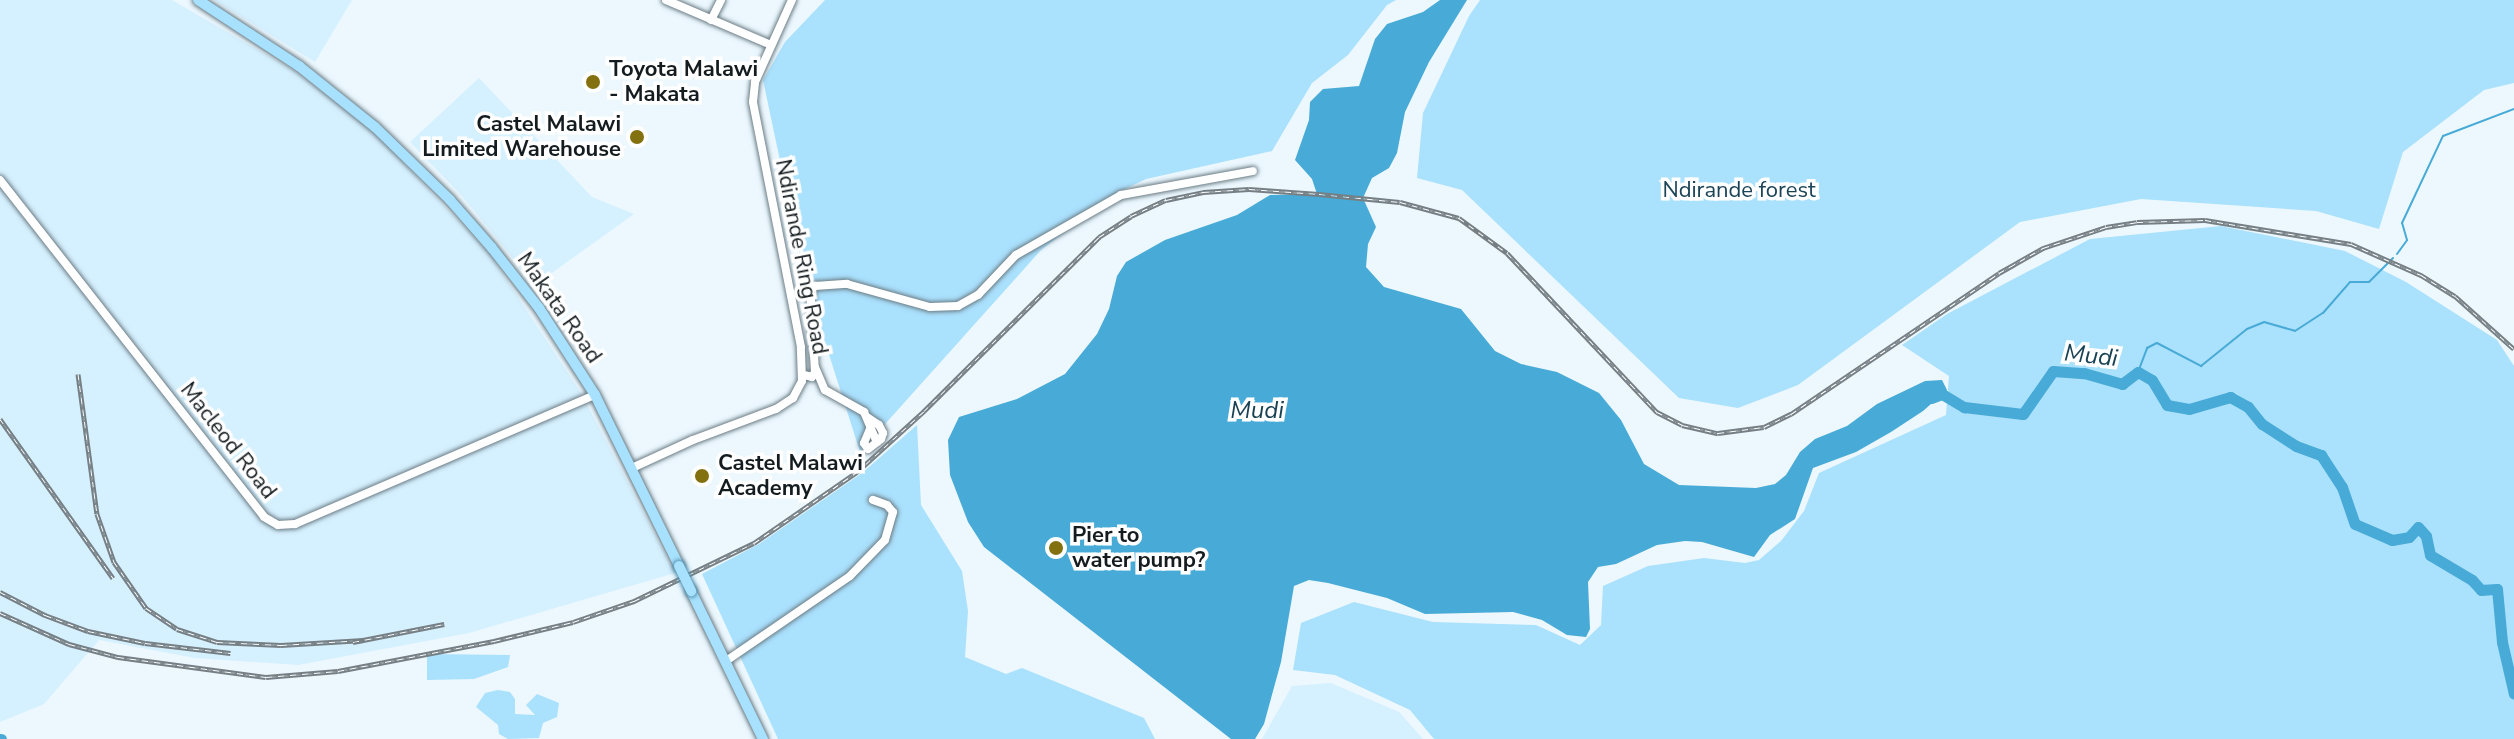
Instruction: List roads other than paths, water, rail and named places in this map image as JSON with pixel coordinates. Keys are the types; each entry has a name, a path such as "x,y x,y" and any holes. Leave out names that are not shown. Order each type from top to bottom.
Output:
{"main road":[{"name":"Makata Road","path":"198,0 299,66 375,127 450,200 539,308 595,395 763,739"}],"street":[{"path":"666,0 771,45"},
{"path":"711,20 721,0"},
{"name":"Ndirande Ring Road","path":"632,468 693,440 776,409 796,394 804,375 753,102 755,82 792,0"},
{"path":"791,300 812,288 847,284 930,307 958,306 978,295 1016,255 1121,195 1253,171"},
{"name":"Macleod Road","path":"0,180 264,517 278,525 295,524 595,395"},
{"path":"804,375 812,377 815,367 812,288"},
{"path":"815,367 825,390 856,406 883,430 870,449 865,447 870,429 867,417"},
{"path":"726,661 850,576 885,540 893,512 887,505 873,500"}],"water":[{"name":"Mudi","path":"1440,0 1467,0 1429,62 1405,112 1397,153 1389,168 1372,178 1363,198 1376,227 1368,244 1366,267 1384,287 1461,309 1495,351 1521,364 1557,372 1599,393 1621,420 1644,464 1679,485 1756,488 1775,484 1786,475 1800,452 1815,439 1847,426 1877,404 1925,381 1942,380 1947,390 1891,432 1856,452 1813,468 1795,519 1770,535 1754,557 1702,542 1685,541 1657,545 1616,564 1598,567 1588,582 1590,629 1586,637 1567,635 1542,620 1513,612 1425,614 1387,598 1328,583 1309,580 1294,586 1281,662 1264,724 1255,739 1231,739 984,547 968,522 950,475 948,440 959,417 1017,399 1065,374 1097,334 1109,309 1117,276 1126,262 1165,240 1237,215 1270,195 1317,194 1312,179 1295,160 1309,120 1310,102 1323,89 1359,86 1375,39 1387,24 1423,12"}],"waterway":[{"path":"2397,254 2407,240 2402,223 2443,136 2514,109"},
{"path":"2138,372 2147,348 2157,343 2201,366 2247,329 2264,322 2295,331 2323,313 2350,282 2369,282 2393,258"},
{"name":"Mudi","path":"1931,398 1942,394 1964,407 2023,414 2053,371 2084,373 2122,384 2138,372 2152,380 2167,405 2189,409 2230,397 2248,407 2262,424 2296,446 2321,455 2342,487 2355,524 2392,540 2409,537 2418,527 2426,536 2430,555 2472,580 2481,590 2497,589 2502,642 2514,694"}],"railway":[{"path":"0,613 69,644 118,657 266,677 338,671 494,641 573,622 634,601 754,543 857,472 924,411 1099,237 1131,216 1166,200 1203,192 1249,189 1400,202 1459,218 1507,253 1657,412 1682,425 1718,433 1764,427 1791,414 1999,273 2043,248 2106,227 2137,222 2205,220 2351,244 2421,275 2455,296 2514,349"},
{"path":"78,374 97,514 114,562 146,608 177,629 217,642 281,645 364,640"},
{"path":"0,419 113,578"},
{"path":"0,592 45,615 88,631 145,643 230,653"},
{"path":"353,642 444,624"}],"place":[{"name":"Toyota Malawi - Makata","path":"593,82"},
{"name":"Castel Malawi Limited Warehouse","path":"637,137"},
{"name":"Castel Malawi Academy","path":"702,476"},
{"name":"Pier to water pump?","path":"1056,548"}],"park label":[{"name":"Ndirande forest","path":"1739,191"}]}
